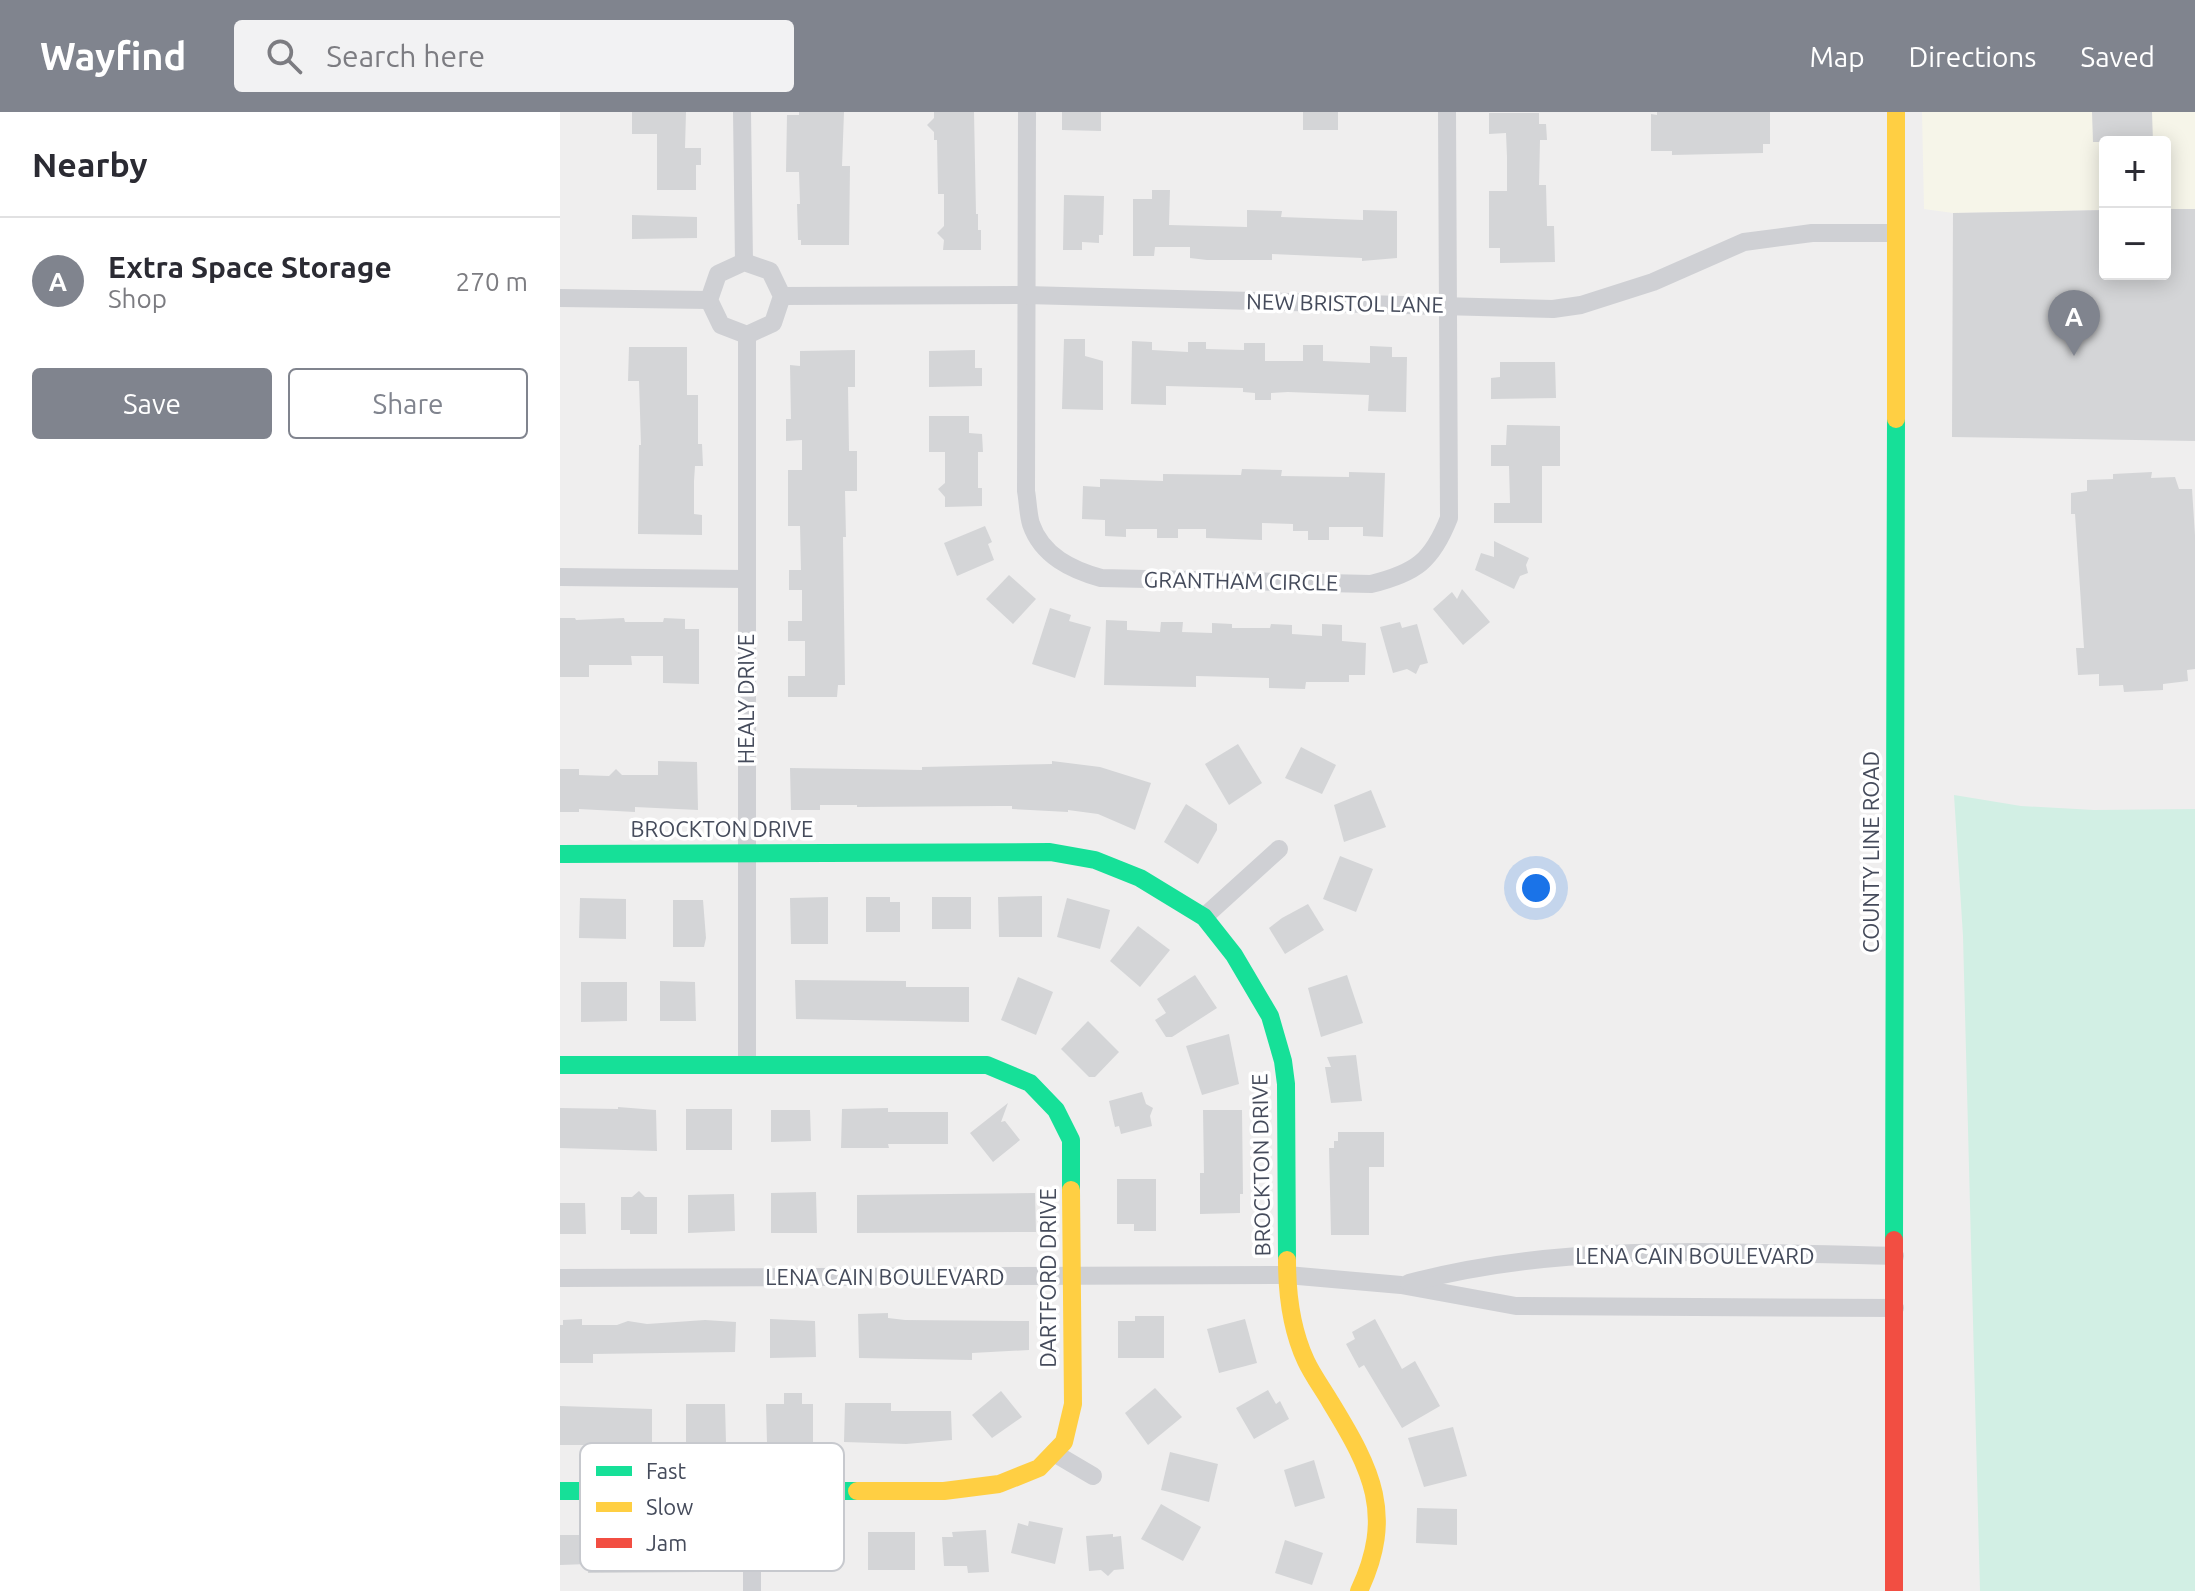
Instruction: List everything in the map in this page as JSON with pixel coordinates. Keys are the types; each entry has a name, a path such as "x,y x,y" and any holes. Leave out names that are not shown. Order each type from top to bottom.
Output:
{"street":[{"path":"742,112 744,262"},
{"name":"GRANTHAM CIRCLE","path":"1027,112 1026,491 1032,525 1046,549 1074,571 1101,578 1371,584 1401,577 1424,560 1439,543 1449,518 1447,112"},
{"name":"COUNTY LINE ROAD","path":"1894,1591 1896,112"},
{"name":"NEW BRISTOL LANE","path":"782,296 1026,295 1553,309 1581,305 1653,282 1744,242 1812,233 1896,233"},
{"path":"744,262 770,271 782,296 773,323 747,335 721,325 709,300 718,274 744,262"},
{"path":"560,298 709,300"},
{"name":"HEALY DRIVE","path":"747,335 747,1063"},
{"path":"560,577 746,579"},
{"path":"1204,917 1279,849"},
{"name":"BROCKTON DRIVE","path":"560,854 1050,852 1095,860 1140,878 1204,917 1259,994 1270,1016 1283,1061 1290,1316 1306,1361 1356,1444 1374,1486 1378,1530 1367,1574 1359,1591"},
{"name":"DARTFORD DRIVE","path":"560,1065 987,1065 1016,1075 1044,1091 1071,1140 1073,1404 1064,1442 1054,1453"},
{"name":"LENA CAIN BOULEVARD","path":"1401,1285 1458,1270 1594,1253 1895,1256"},
{"name":"LENA CAIN BOULEVARD","path":"560,1278 1287,1275 1401,1285 1516,1306 1895,1308"},
{"path":"844,1490 974,1489 1039,1468 1054,1453 1093,1476"}],"shaded area":[{"path":"1922,112 2195,112 2195,209 2171,209 2171,136 2099,136 2099,210 1953,213 1924,209"}],"green space":[{"path":"1954,795 2021,806 2094,810 2195,809 2195,1591 1980,1591 1963,936"}],"building":[{"path":"632,112 686,112 685,148 701,148 701,165 696,165 696,190 657,190 657,134 632,134"},
{"path":"799,112 844,112 842,166 850,166 849,245 801,245 801,240 798,240 799,172 786,172 787,115 799,115"},
{"path":"934,112 974,112 976,214 978,230 981,230 981,250 943,250 944,240 937,233 944,226 944,194 938,194 937,140 934,140 934,132 927,125 934,118"},
{"path":"1062,112 1101,112 1101,131 1062,130"},
{"path":"1303,112 1338,112 1338,130 1303,130"},
{"path":"1657,112 1770,112 1770,144 1763,144 1763,153 1672,155 1672,151 1651,151 1651,114 1657,115"},
{"path":"2092,112 2152,112 2153,136 2099,136 2099,142 2093,142"},
{"path":"1489,113 1539,113 1539,124 1546,124 1547,140 1540,140 1539,185 1546,185 1547,226 1554,226 1555,262 1500,263 1500,248 1489,248 1489,191 1507,191 1507,157 1506,133 1489,134"},
{"path":"1152,190 1170,190 1169,225 1247,227 1247,210 1282,211 1281,217 1363,220 1363,210 1397,211 1397,258 1362,261 1362,258 1272,254 1272,260 1207,260 1190,258 1190,247 1155,247 1154,256 1133,256 1133,199 1152,199"},
{"path":"1064,195 1104,196 1103,235 1099,235 1099,243 1082,242 1082,250 1063,250"},
{"path":"2171,209 2195,209 2195,441 1952,437 1953,213 2099,210 2099,280 2171,280"},
{"path":"632,215 697,217 697,238 632,239"},
{"path":"1064,339 1085,339 1085,356 1103,361 1103,410 1062,409"},
{"path":"1132,341 1152,342 1152,350 1188,352 1188,342 1206,342 1206,349 1244,350 1244,343 1265,343 1265,361 1303,361 1303,345 1323,345 1323,361 1370,363 1370,346 1392,347 1392,357 1407,357 1406,412 1368,411 1369,395 1288,392 1271,393 1271,400 1255,400 1255,393 1243,392 1243,388 1166,386 1166,405 1131,404"},
{"path":"629,347 687,347 687,395 698,395 698,444 702,444 703,466 695,466 694,514 702,515 702,535 638,534 641,445 639,381 628,381"},
{"path":"855,350 855,387 848,387 849,451 857,451 857,491 845,491 846,537 843,537 845,685 838,685 837,697 788,697 788,676 805,676 805,641 788,641 788,621 802,621 802,590 789,590 789,570 801,570 800,526 788,526 788,470 802,470 802,440 786,441 786,419 791,419 790,365 800,366 800,351"},
{"path":"975,350 975,368 982,368 982,386 929,387 929,351"},
{"path":"1500,362 1555,362 1556,398 1491,399 1491,378 1500,377"},
{"path":"929,416 969,416 969,433 982,434 983,452 978,452 978,488 982,488 982,506 945,507 945,497 938,489 945,483 945,452 929,452"},
{"path":"1507,425 1560,426 1560,466 1542,466 1542,523 1494,523 1494,503 1510,503 1509,466 1491,466 1491,445 1506,445"},
{"path":"1242,469 1282,470 1281,476 1349,477 1349,472 1385,473 1383,537 1363,536 1363,527 1329,527 1329,540 1308,540 1308,531 1293,531 1293,524 1262,523 1262,540 1206,538 1206,529 1178,529 1178,538 1157,538 1157,529 1126,529 1126,537 1105,536 1105,520 1082,519 1083,486 1100,487 1100,479 1163,481 1163,474 1241,475"},
{"path":"2152,472 2151,478 2175,477 2179,489 2192,489 2195,669 2187,670 2188,681 2163,684 2163,690 2124,692 2123,685 2099,686 2099,674 2078,675 2076,648 2084,648 2071,493 2087,491 2087,480 2113,479 2113,474"},
{"path":"985,526 992,542 988,544 994,560 957,576 944,543"},
{"path":"1494,541 1529,558 1526,565 1528,573 1520,576 1514,589 1475,570 1481,553 1494,557"},
{"path":"1009,575 1036,599 1013,624 986,599"},
{"path":"1462,589 1490,622 1463,645 1433,609 1452,592 1457,599"},
{"path":"1050,608 1071,615 1069,621 1091,627 1075,678 1032,664"},
{"path":"560,618 624,618 625,622 685,619 685,629 699,629 699,684 663,683 663,656 631,656 632,665 589,665 589,677 560,677"},
{"path":"1106,620 1127,621 1127,630 1160,632 1161,622 1183,622 1182,632 1212,633 1212,623 1232,624 1232,628 1292,625 1292,634 1322,636 1322,624 1342,625 1342,641 1366,643 1365,675 1349,675 1349,682 1306,682 1305,689 1269,688 1269,678 1196,676 1196,687 1104,685"},
{"path":"1400,622 1402,628 1417,624 1428,663 1420,665 1416,674 1407,669 1393,673 1380,627"},
{"path":"1238,744 1262,783 1229,805 1205,764"},
{"path":"1301,747 1336,765 1322,794 1285,778"},
{"path":"658,761 697,762 698,810 635,807 635,812 579,809 579,812 560,812 560,769 579,769 579,775 609,776 616,769 622,775 658,775"},
{"path":"1052,761 1100,767 1151,783 1135,830 1098,814 1012,809 1012,806 820,805 820,810 791,810 790,768 922,770 922,767 1052,764"},
{"path":"1371,790 1386,827 1344,842 1334,805"},
{"path":"1186,804 1217,824 1217,830 1198,864 1164,842"},
{"path":"1340,856 1373,869 1356,912 1323,899"},
{"path":"1042,896 1042,937 999,937 998,897"},
{"path":"828,897 828,944 791,944 790,898"},
{"path":"866,897 890,897 890,902 900,902 900,932 866,932"},
{"path":"932,897 971,897 971,929 932,929"},
{"path":"580,898 626,899 626,939 579,938"},
{"path":"1067,898 1110,910 1100,949 1057,937"},
{"path":"673,900 703,900 704,947 673,947"},
{"path":"1308,904 1324,930 1285,954 1269,928"},
{"path":"1138,926 1170,950 1140,987 1110,961"},
{"path":"1195,975 1217,1008 1172,1037 1166,1037 1155,1020 1166,1013 1157,999"},
{"path":"1347,975 1363,1023 1321,1037 1308,988"},
{"path":"1018,977 1053,992 1036,1035 1001,1020"},
{"path":"795,980 906,981 906,987 969,987 969,1022 796,1019"},
{"path":"660,981 695,982 696,1021 660,1021"},
{"path":"581,982 627,982 627,1021 581,1022"},
{"path":"1088,1021 1119,1052 1095,1077 1089,1077 1061,1049"},
{"path":"1229,1034 1239,1084 1202,1095 1186,1046"},
{"path":"1356,1055 1362,1101 1331,1103 1325,1067 1331,1067 1327,1057"},
{"path":"1142,1092 1146,1104 1153,1108 1150,1116 1152,1126 1121,1134 1119,1126 1115,1127 1109,1101"},
{"path":"1008,1103 1001,1122 1005,1121 1020,1140 993,1162 970,1133"},
{"path":"560,1108 656,1110 657,1151 560,1148"},
{"path":"888,1108 888,1112 948,1112 948,1144 841,1148 842,1109"},
{"path":"686,1109 732,1109 732,1150 686,1150"},
{"path":"771,1110 810,1110 811,1141 771,1142"},
{"path":"1203,1110 1242,1110 1243,1194 1240,1194 1240,1213 1200,1214 1200,1173 1204,1173"},
{"path":"1338,1132 1384,1132 1384,1167 1369,1167 1369,1235 1331,1235 1329,1148 1334,1148 1334,1141 1338,1141"},
{"path":"1117,1179 1156,1179 1156,1231 1134,1231 1134,1224 1117,1224"},
{"path":"639,1191 645,1197 657,1197 657,1234 630,1234 630,1230 621,1230 621,1197 632,1197"},
{"path":"816,1192 817,1233 771,1233 771,1193"},
{"path":"1035,1193 1036,1232 857,1233 857,1195"},
{"path":"734,1194 735,1231 688,1233 688,1195"},
{"path":"560,1203 585,1203 586,1234 560,1234"},
{"path":"888,1313 888,1318 905,1320 1029,1321 1029,1350 972,1353 972,1360 859,1358 858,1314"},
{"path":"1135,1316 1164,1316 1164,1358 1118,1358 1118,1321 1135,1321"},
{"path":"582,1319 582,1325 617,1325 628,1321 647,1324 705,1320 736,1322 735,1352 593,1354 593,1363 560,1363 560,1325 563,1325 563,1320"},
{"path":"770,1319 815,1321 816,1357 770,1358"},
{"path":"1245,1319 1257,1363 1219,1373 1207,1329"},
{"path":"1375,1319 1402,1369 1415,1361 1440,1406 1402,1428 1364,1365 1359,1368 1346,1344 1355,1339 1352,1332"},
{"path":"1155,1388 1182,1417 1148,1445 1125,1413"},
{"path":"1268,1390 1276,1404 1280,1401 1289,1419 1254,1439 1236,1408"},
{"path":"1001,1391 1022,1417 992,1438 972,1415"},
{"path":"784,1393 802,1393 802,1404 813,1404 813,1442 767,1443 766,1404 784,1404"},
{"path":"845,1403 891,1403 891,1411 951,1411 952,1440 906,1444 844,1442"},
{"path":"686,1404 725,1404 726,1443 686,1443"},
{"path":"560,1406 652,1409 652,1443 560,1445"},
{"path":"1453,1427 1467,1476 1424,1487 1408,1438"},
{"path":"1170,1452 1218,1464 1209,1502 1161,1490"},
{"path":"1314,1460 1325,1498 1295,1507 1284,1470"},
{"path":"1161,1504 1201,1527 1183,1561 1141,1539"},
{"path":"1417,1508 1457,1509 1457,1545 1416,1543"},
{"path":"1029,1521 1063,1528 1055,1564 1011,1553 1018,1523 1028,1526"},
{"path":"986,1530 989,1572 968,1573 967,1566 944,1566 942,1537 953,1537 952,1532"},
{"path":"868,1532 915,1532 915,1570 868,1570"},
{"path":"1113,1534 1113,1537 1121,1536 1124,1569 1114,1570 1108,1576 1101,1570 1089,1571 1086,1536"},
{"path":"560,1535 580,1535 580,1564 560,1565"},
{"path":"1285,1540 1323,1553 1312,1585 1275,1573"},
{"path":"588,1571 704,1571 704,1572"}],"traffic: fast":[{"path":"1894,1240 1896,419"},
{"path":"560,854 1050,852 1095,860 1140,878 1204,917 1234,955 1270,1016 1286,1084 1287,1260"},
{"path":"560,1065 987,1065 1030,1083 1056,1110 1071,1140 1071,1190"},
{"path":"560,1491 580,1491"},
{"path":"844,1491 857,1491"}],"traffic: slow":[{"path":"1896,112 1896,419"},
{"path":"857,1491 944,1491 999,1484 1039,1468 1064,1442 1073,1404 1071,1190"},
{"path":"1287,1260 1291,1312 1301,1349 1358,1450 1374,1494 1376,1539 1359,1591"}],"traffic: jam":[{"path":"1894,1240 1894,1591"}],"place":[{"name":"Extra Space Storage","path":"2074,356"}]}
